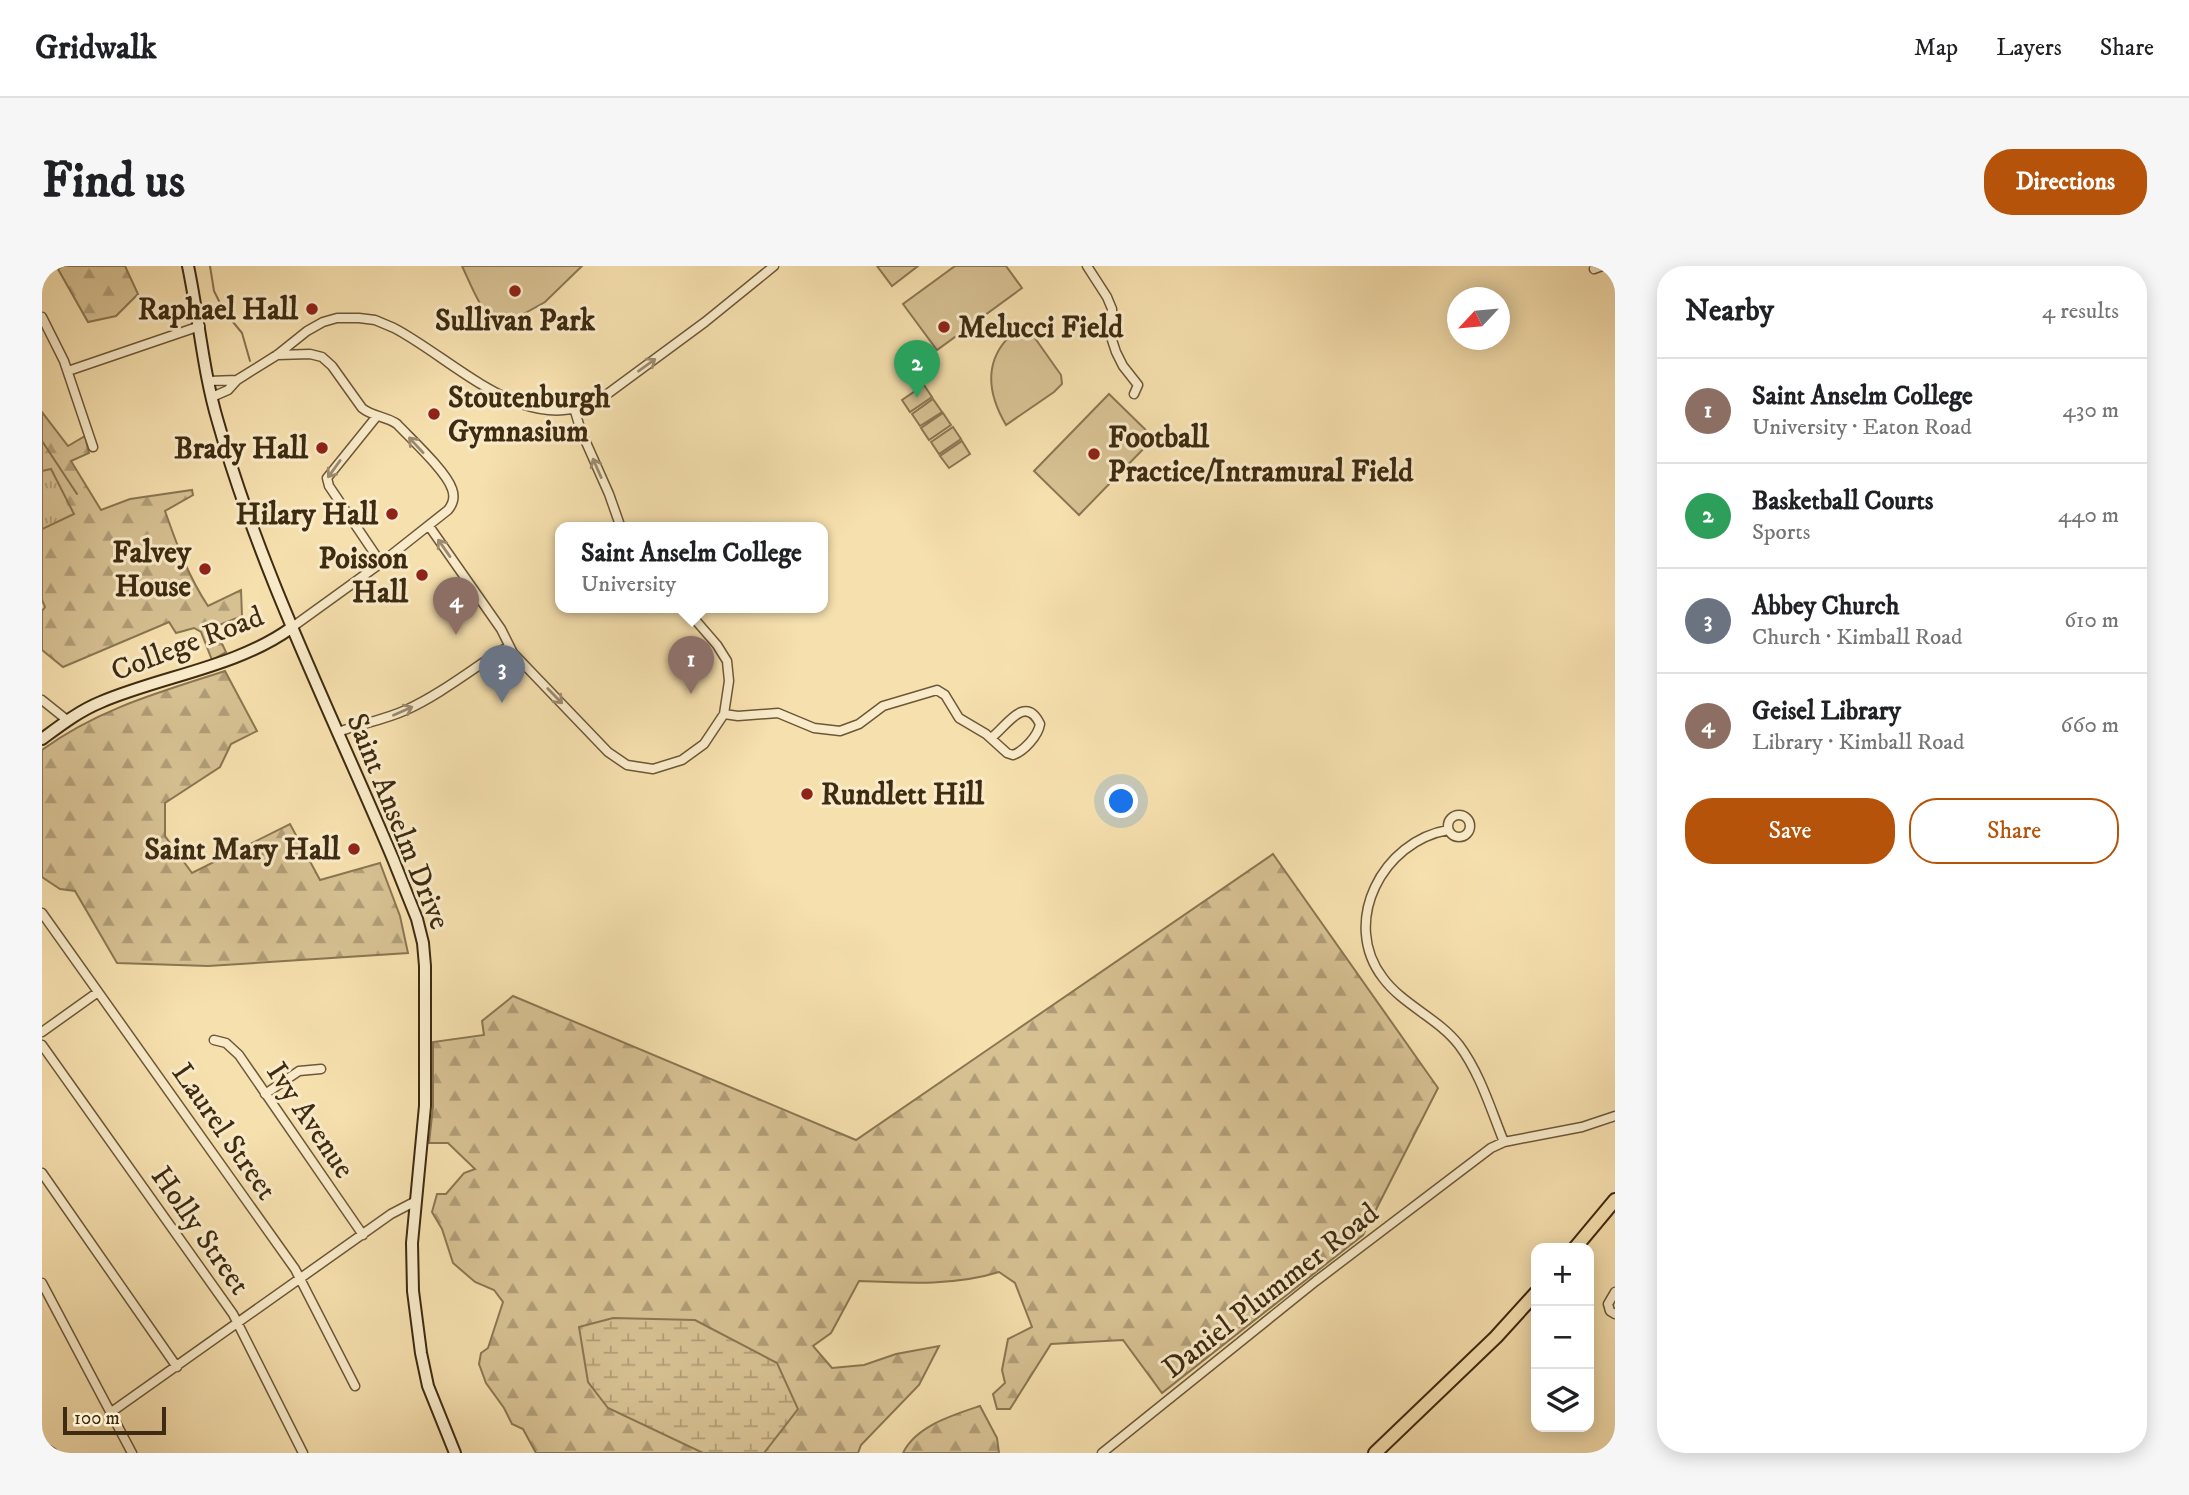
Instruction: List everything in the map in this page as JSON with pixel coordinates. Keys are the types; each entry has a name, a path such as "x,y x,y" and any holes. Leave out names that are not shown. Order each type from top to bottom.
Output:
{"main road":[{"path":"1579,1243 1615,1200"},
{"path":"1375,1453 1477,1356 1531,1298"}],"street":[{"name":"Saint Anselm Drive","path":"188,266 218,423 240,491 290,628 410,901 423,943 426,1006 425,1106 412,1274 421,1353 429,1387 455,1453"},
{"path":"212,397 228,390 237,380 277,355 307,331 323,322 348,317 388,325 510,400 543,411 574,408 591,404 699,327 774,266"},
{"path":"1087,266 1111,303 1112,340 1119,360 1138,385 1134,394"},
{"path":"42,317 68,371 93,447"},
{"path":"68,371 200,326"},
{"name":"College Road","path":"42,739 89,707 114,696 229,658 290,628 381,563 452,505 452,488 443,474 397,424 362,408 322,357 310,354 277,355"},
{"path":"209,381 237,380"},
{"path":"574,408 580,430 619,522"},
{"path":"377,416 327,478 329,486 381,563"},
{"path":"429,526 502,629 519,660 608,752 628,765 653,769 682,760 704,744 724,713 729,681 727,661 718,645 689,613"},
{"path":"338,732 385,719 409,709 509,646"},
{"path":"724,713 738,716 778,713 814,728 840,731 859,723 883,706 937,690 944,693 959,718 991,738 1007,753 1015,755 1037,732 1040,724 1034,714 1019,712 991,738"},
{"path":"42,700 67,720"},
{"path":"1448,830 1430,834 1408,845 1381,875 1366,921 1366,937 1372,961 1385,981 1435,1021 1461,1049 1474,1070 1504,1142 1582,1127 1615,1116"},
{"name":"Laurel Street","path":"42,913 302,1279 355,1386"},
{"path":"42,1032 98,992"},
{"name":"Ivy Avenue","path":"214,1040 226,1043 233,1049 363,1235"},
{"name":"Holly Street","path":"42,1045 239,1322 303,1453"},
{"path":"265,1094 299,1071 321,1069"},
{"name":"Daniel Plummer Road","path":"1102,1453 1316,1281 1490,1148 1504,1142"},
{"path":"42,1173 177,1367"},
{"path":"110,1413 391,1214 416,1201"},
{"path":"42,1283 132,1453"},
{"path":"1615,1292 1608,1304 1610,1311 1615,1314"},
{"path":"42,1446 53,1453"}],"green space":[{"path":"63,266 125,266 138,294 116,316 88,322 58,269"},
{"name":"Sullivan Park","path":"462,266 582,266 545,302 500,327 482,307"},
{"path":"877,266 918,266 892,286"},
{"name":"Melucci Field","path":"955,266 1006,266 1022,288 937,350 903,304"},
{"path":"1025,324 1061,375 1062,384 1006,425 994,396 992,370 1002,345"},
{"path":"924,385 932,397 910,412 902,400"},
{"name":"Football Practice/Intramural Field","path":"1109,394 1154,438 1079,515 1034,471"},
{"path":"933,399 942,412 920,426 912,414"},
{"path":"42,412 68,446 85,436 89,453 71,461 101,510 130,499 192,490 193,495 165,511 189,572 208,606 241,590 242,616 214,627 226,652 212,660 201,632 194,628 176,633 169,622 63,667 42,650 42,611 45,607 42,600 42,529 74,514 51,469 42,471"},
{"path":"943,413 951,425 929,440 921,428"},
{"path":"42,426 95,514 42,535"},
{"path":"953,427 961,439 939,454 931,442"},
{"path":"962,441 970,454 949,468 940,456"},
{"path":"225,671 257,731 231,744 220,767 165,803 165,836 192,873 290,824 320,880 380,863 400,916 408,953 208,966 117,963 75,891 60,889 42,877 42,750 85,723 107,713 153,694"},
{"path":"1273,854 1438,1088 1363,1235 1162,1393 1123,1340 1051,1344 1010,1409 997,1409 993,1394 1005,1383 1002,1370 1008,1339 1032,1327 1015,1283 999,1272 947,1282 859,1281 831,1333 813,1346 832,1368 864,1365 896,1354 939,1346 919,1385 861,1445 858,1453 536,1453 523,1429 512,1424 486,1383 479,1364 481,1353 488,1348 503,1302 494,1290 475,1282 453,1263 442,1229 432,1212 437,1194 446,1194 464,1173 475,1169 448,1143 429,1143 433,1107 433,1042 484,1035 482,1021 513,996 856,1140"},
{"path":"613,1318 695,1320 777,1363 798,1409 764,1453 703,1453 608,1408 588,1382 579,1327"},
{"path":"980,1406 997,1438 999,1453 903,1453 926,1429"}],"waterway":[{"path":"210,266 214,291 224,311 242,333 250,361"},
{"path":"42,441 77,494"}],"place":[{"name":"Sullivan Park","path":"515,291"},
{"name":"Raphael Hall","path":"312,309"},
{"name":"Melucci Field","path":"944,327"},
{"name":"Basketball Courts","path":"917,398"},
{"name":"Stoutenburgh Gymnasium","path":"434,414"},
{"name":"Brady Hall","path":"322,448"},
{"name":"Football Practice/Intramural Field","path":"1094,454"},
{"name":"Hilary Hall","path":"392,514"},
{"name":"Falvey House","path":"205,569"},
{"name":"Poisson Hall","path":"422,575"},
{"name":"Geisel Library","path":"456,635"},
{"name":"Saint Anselm College","path":"691,694"},
{"name":"Abbey Church","path":"502,703"},
{"name":"Rundlett Hill","path":"807,794"},
{"name":"Saint Mary Hall","path":"354,849"}]}
